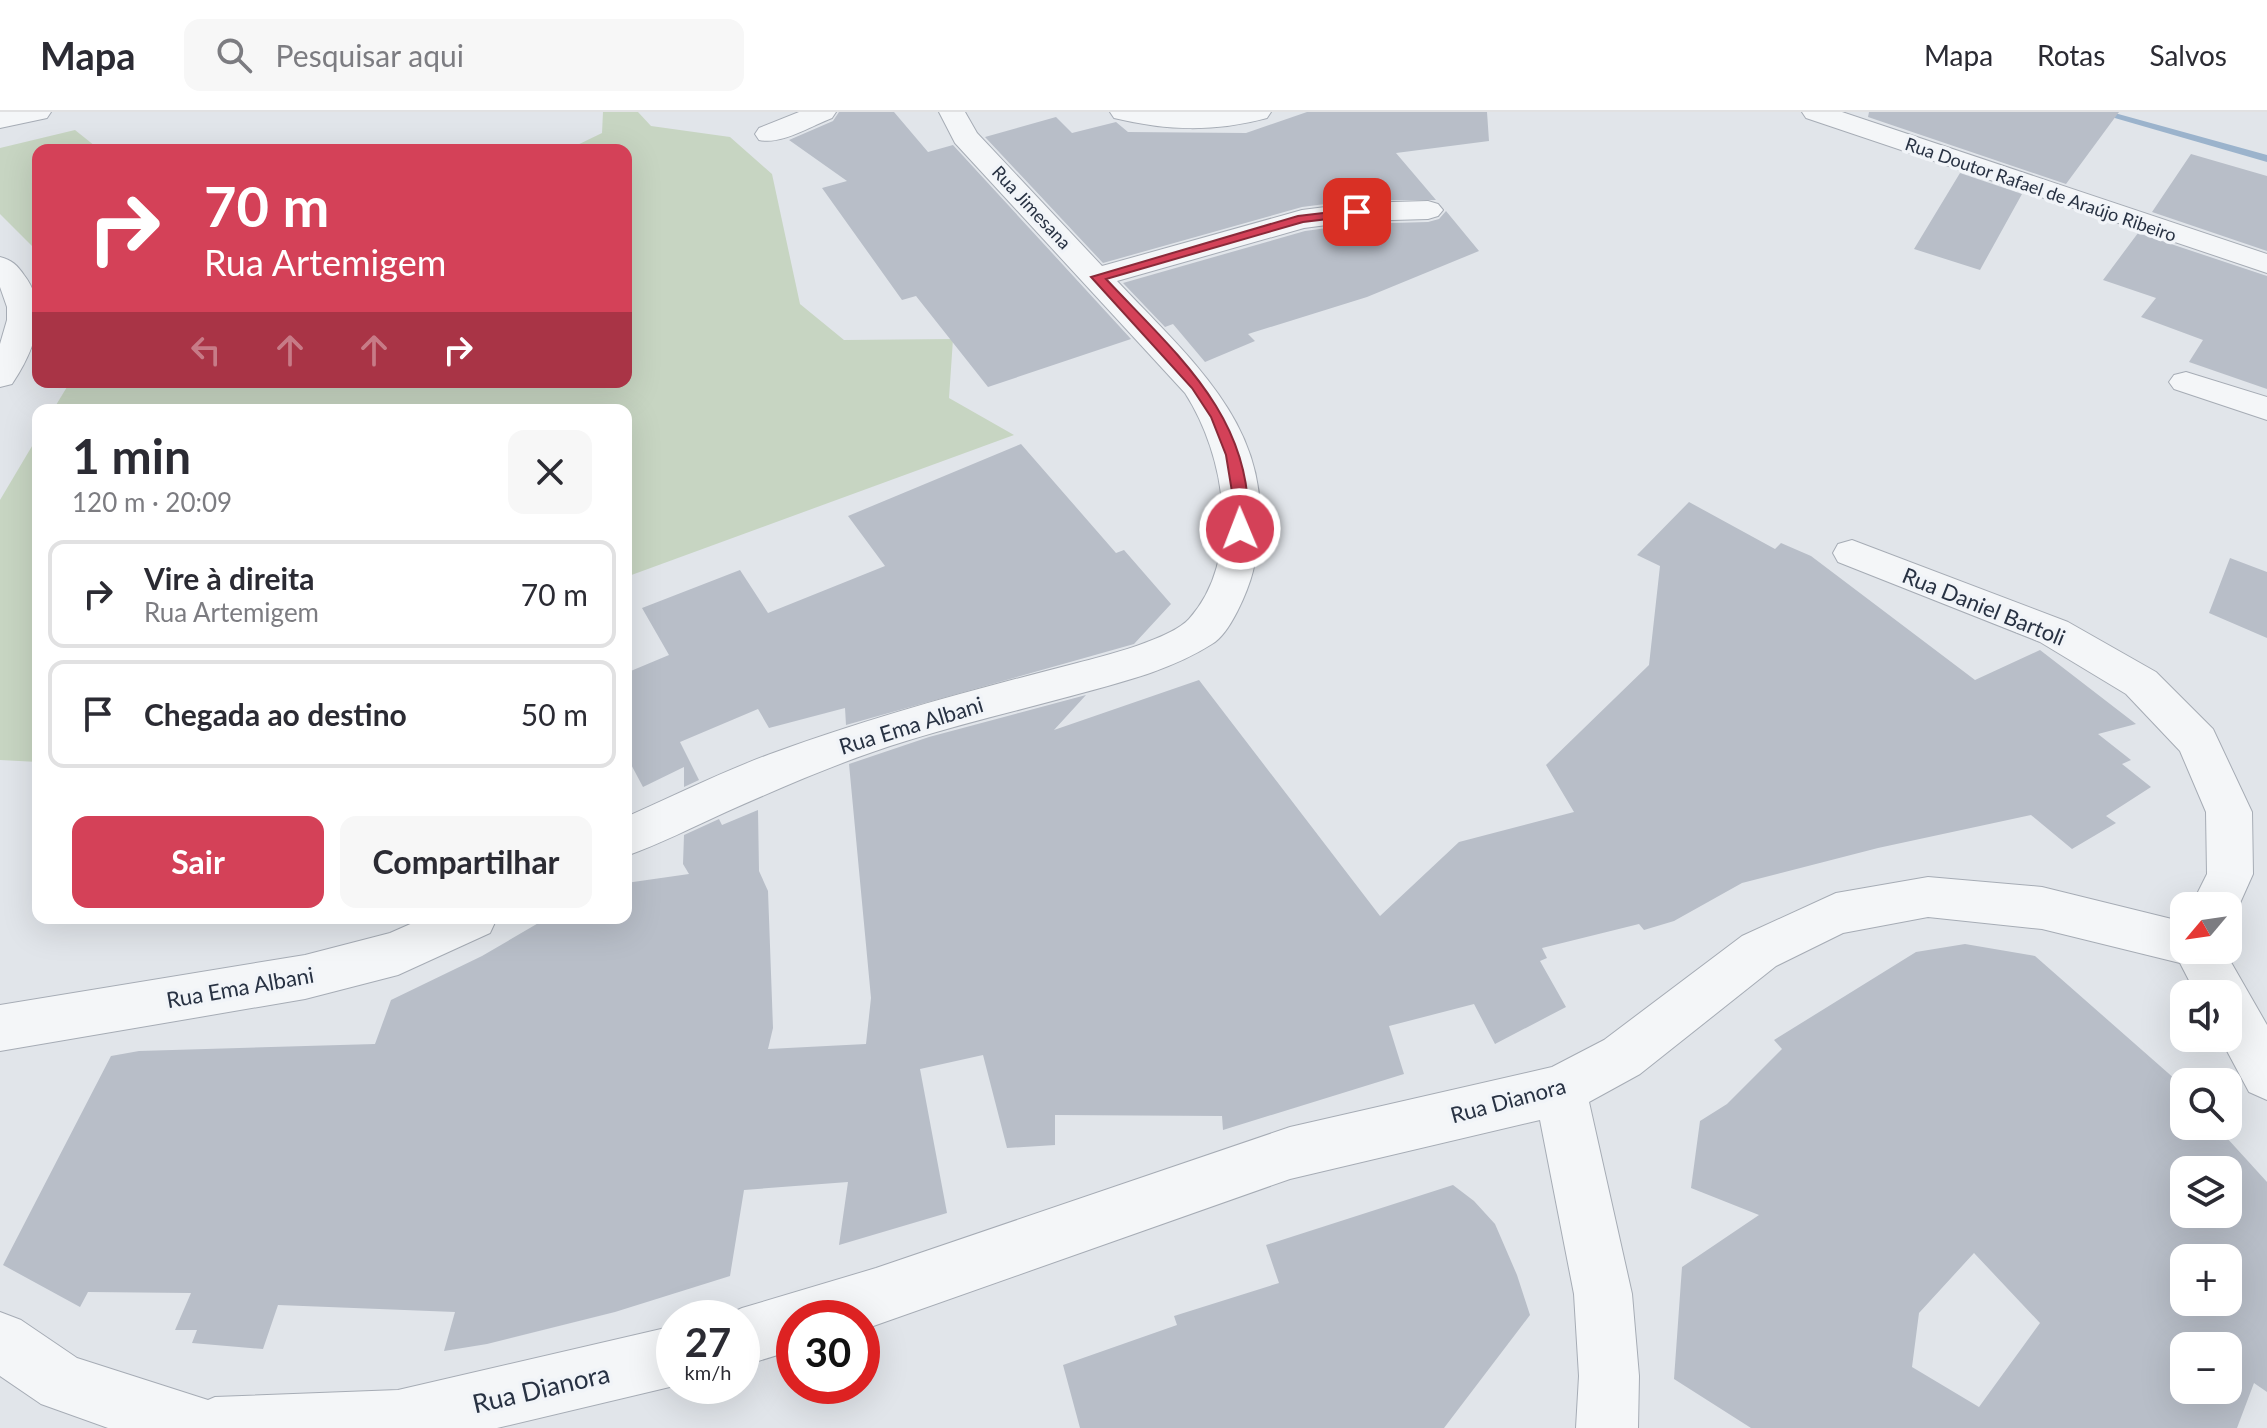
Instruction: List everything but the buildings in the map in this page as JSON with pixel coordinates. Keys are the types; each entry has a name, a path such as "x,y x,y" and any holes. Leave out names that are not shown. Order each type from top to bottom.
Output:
{"street":[{"path":"0,120 38,112"},
{"path":"769,134 823,112"},
{"name":"Rua Jimesana","path":"952,112 965,137 1197,386 1218,417 1233,455 1242,504 1238,554 1228,592 1202,632"},
{"path":"1123,112 1155,120 1200,123 1258,112"},
{"name":"Rua Doutor Rafael de Araújo Ribeiro","path":"1812,113 2267,264"},
{"path":"1097,277 1302,219 1357,212 1428,210"},
{"path":"0,266 15,281 25,305 20,339 0,377"},
{"path":"2186,382 2267,409"},
{"name":"Rua Daniel Bartoli","path":"1852,553 2054,632 2141,683 2198,741 2229,812 2230,874 2222,892"},
{"name":"Rua Ema Albani","path":"632,834 788,765 899,726 1113,669 1165,651 1202,632"},
{"name":"Rua Dianora","path":"866,1300 1290,1153 1560,1090 1622,1057 1759,951 1836,914 1928,897 2042,908 2170,940"},
{"name":"Rua Ema Albani","path":"0,1028 305,977 398,953 460,924"},
{"path":"2242,1029 2267,1075"},
{"path":"1560,1090 1603,1294 1609,1376 1607,1428"},
{"path":"0,1341 62,1383 201,1428"},
{"name":"Rua Dianora","path":"215,1428 398,1421 656,1360"}],"green space":[{"path":"603,112 638,112 651,126 730,137 772,174 800,304 844,340 953,339 949,398 1014,435 632,575 632,404 57,404 66,388 632,388 632,144 579,144 602,133"},
{"path":"75,130 92,144 32,144 32,246 0,214 0,148"},
{"path":"32,446 32,762 0,760 0,500"}],"waterway":[{"path":"2099,112 2267,159"}],"route":[{"path":"1240,529 1242,504 1233,455 1218,417 1197,386 1097,277 1302,219 1357,212"}]}
